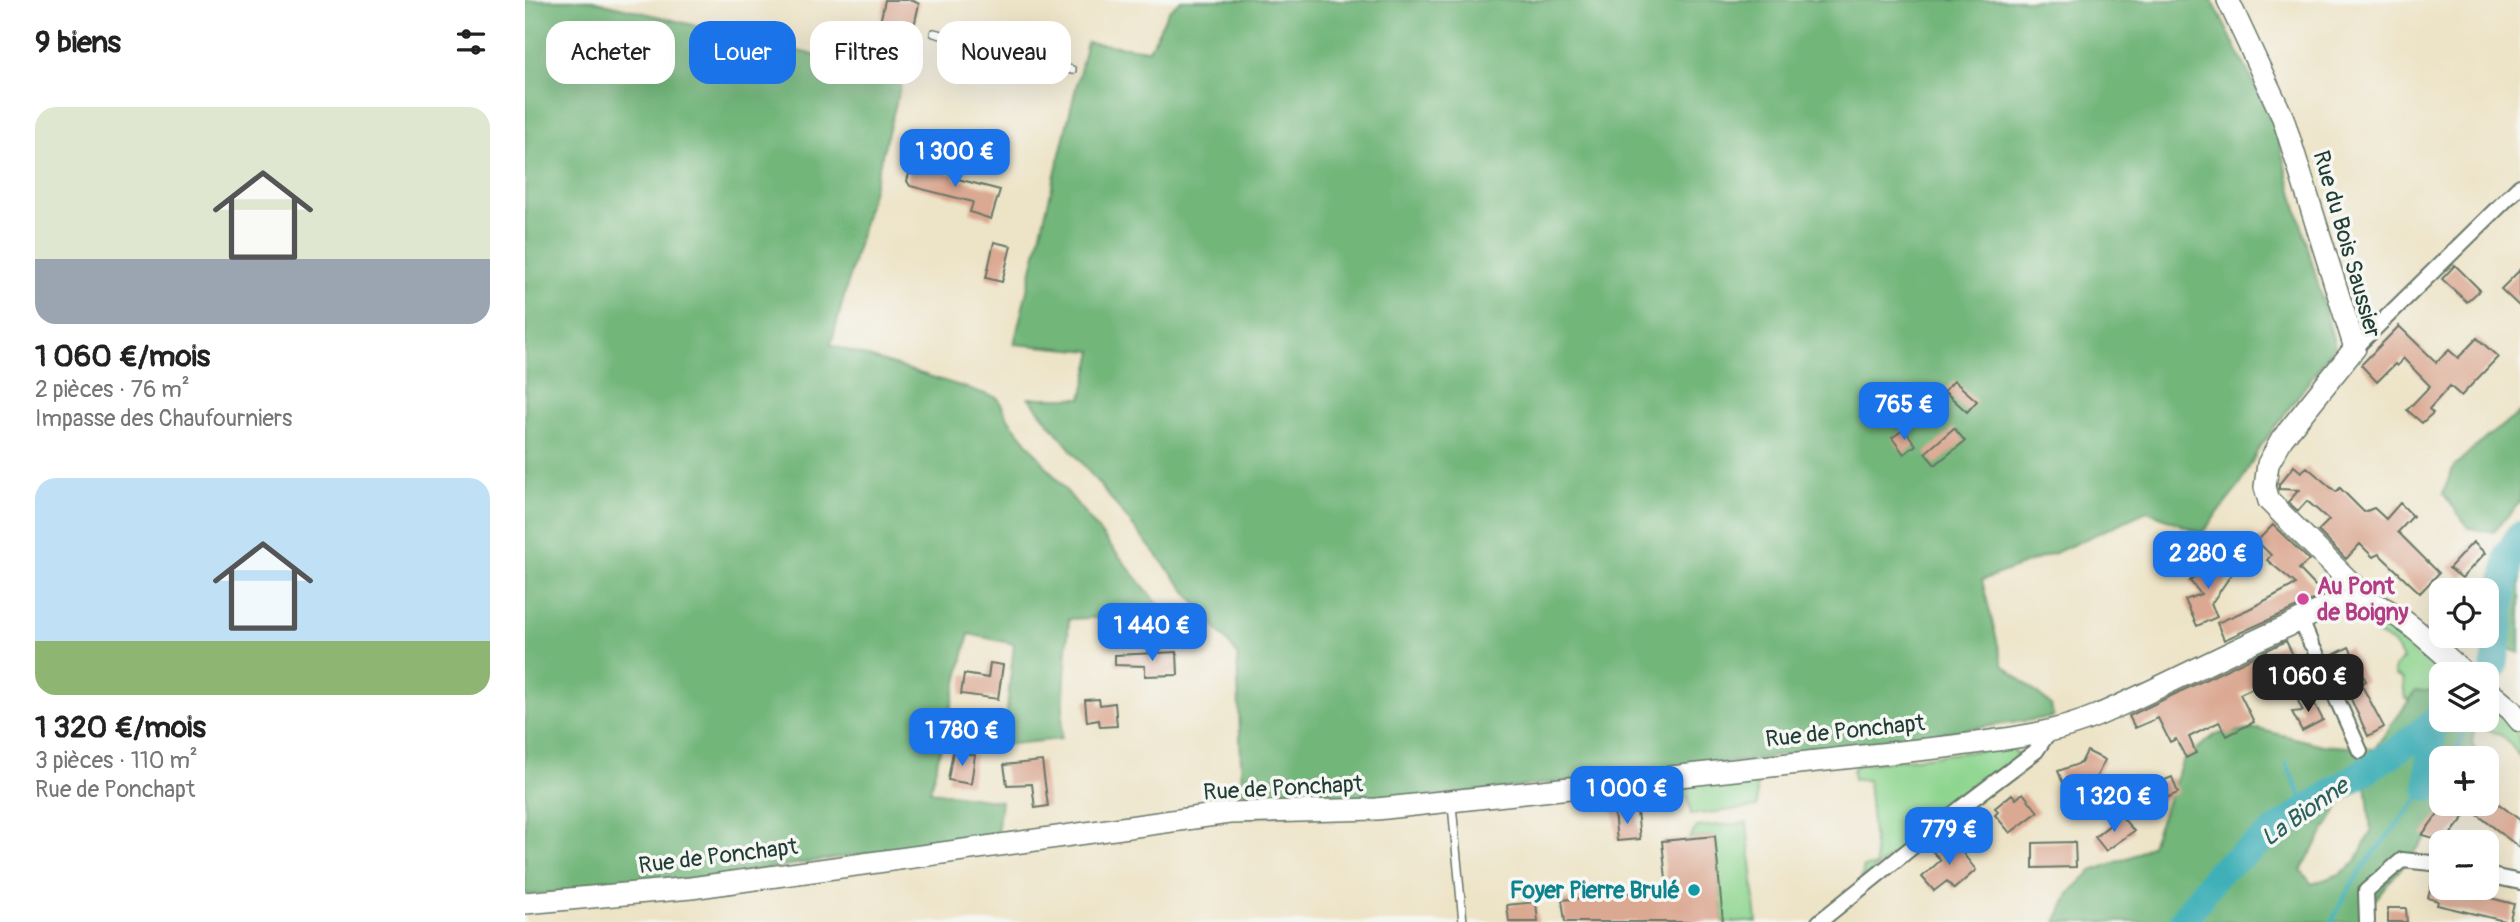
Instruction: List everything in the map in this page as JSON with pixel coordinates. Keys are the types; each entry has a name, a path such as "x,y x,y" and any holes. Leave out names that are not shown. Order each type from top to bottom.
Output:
{"street":[{"name":"Rue du Bois Saussier","path":"2228,0 2283,118 2355,348 2283,439 2268,464 2265,487 2269,502 2360,592 2362,600"},
{"path":"2355,348 2520,186"},
{"path":"2362,600 2379,605 2396,615 2453,662"},
{"name":"Rue de Ponchapt","path":"525,903 691,888 1229,813 1377,809 1945,747 2044,732 2094,717 2301,620 2340,604 2362,600"},
{"path":"2301,620 2360,751"},
{"path":"2499,701 2520,721"},
{"path":"1819,922 2036,751 2044,739 2044,732"},
{"path":"2367,922 2366,891 2402,860 2429,863"},
{"path":"2499,877 2520,883"}],"lane":[{"path":"934,33 1072,70"},
{"path":"1452,801 1463,922"}],"green space":[{"path":"525,0 592,0 689,24 689,84 796,84 796,51 810,54 810,84 901,84 831,345 998,398 1009,420 1166,614 1069,619 1061,739 1003,745 1014,644 969,634 930,791 1001,801 997,834 689,880 525,895"},
{"path":"1181,0 2212,0 2273,122 2335,346 2258,450 2240,485 2202,533 2147,511 2057,552 1982,580 2003,665 2051,705 2053,717 1744,761 1243,818 1237,654 1029,398 1082,398 1093,351 1014,344 1087,42 1149,50 1169,10"},
{"path":"2520,413 2520,502 2493,532 2469,528 2443,493 2454,466 2488,436"},
{"path":"2494,570 2520,570 2520,653 2499,646 2499,578 2491,578"},
{"path":"2383,624 2401,631 2438,662 2429,662 2429,691 2416,691 2410,699 2405,699 2403,679 2394,675 2394,668 2403,659 2392,642 2377,634"},
{"path":"2416,691 2429,691 2429,732 2474,732 2473,746 2429,746 2429,816 2440,816 2434,829 2429,830 2429,835 2358,922 2056,922 2070,892 2092,871 2135,855 2151,845 2183,760 2216,734 2258,729 2322,745 2374,749","holes":["2366,783 2371,831 2355,863 2340,874 2312,884 2301,870 2347,793"]},
{"path":"2499,711 2516,731 2520,757 2510,744 2503,736 2493,732 2499,732"},
{"path":"2001,748 2013,749 2018,756 1971,787 1942,817 1861,880 1864,867 1876,866 1868,780 1854,780 1853,769 1857,765"},
{"path":"1753,775 1757,781 1757,807 1691,815 1688,796 1680,797 1681,804 1614,812 1610,799 1682,790 1700,780"},
{"path":"1747,823 1757,922 1723,922 1715,836 1689,839 1697,827"}],"building":[{"path":"885,0 912,0 919,4 915,21 880,21"},
{"path":"914,164 1000,190 991,219 970,212 973,202 910,186 907,181"},
{"path":"994,242 1011,246 1002,282 986,278"},
{"path":"2455,265 2480,290 2467,302 2442,279"},
{"path":"2520,270 2520,307 2501,289"},
{"path":"2399,326 2436,362 2449,350 2458,358 2477,338 2498,357 2461,396 2450,386 2429,409 2433,413 2422,423 2407,410 2430,386 2403,358 2377,382 2361,365"},
{"path":"1954,381 1977,401 1967,412 1944,391"},
{"path":"1954,428 1965,441 1935,465 1925,453"},
{"path":"1904,429 1916,445 1904,454 1892,438"},
{"path":"2294,466 2301,472 2307,467 2336,492 2340,488 2364,512 2374,508 2386,519 2400,503 2413,516 2398,532 2439,573 2434,578 2429,578 2429,584 2420,593 2379,554 2373,557 2360,544 2346,559 2318,531 2329,520 2307,501 2298,511 2288,502 2299,490 2279,489 2279,484"},
{"path":"2273,525 2309,560 2299,569 2324,595 2224,640 2217,623 2296,584 2267,560 2271,555 2257,541"},
{"path":"2473,542 2485,553 2462,578 2449,568"},
{"path":"2228,562 2233,572 2211,604 2217,617 2197,626 2185,600 2201,594 2190,581 2204,567"},
{"path":"2286,641 2295,659 2262,675 2266,682 2240,694 2254,722 2227,736 2219,722 2189,737 2196,753 2186,758 2176,739 2170,742 2158,718 2135,728 2129,716"},
{"path":"2349,647 2366,681 2361,684 2384,727 2368,736 2331,656"},
{"path":"1177,652 1178,675 1145,676 1145,666 1115,665 1115,655"},
{"path":"990,663 1003,665 998,699 961,694 964,674 988,678"},
{"path":"2310,695 2323,720 2302,731 2292,712 2303,711 2298,701"},
{"path":"1099,699 1100,705 1115,703 1117,726 1100,727 1099,720 1087,722 1085,700"},
{"path":"953,751 975,755 971,784 948,780"},
{"path":"2087,751 2105,760 2094,782 2067,793 2058,771 2081,763"},
{"path":"1042,761 1048,806 1035,808 1032,784 1007,785 1004,765"},
{"path":"2172,777 2178,793 2145,807 2138,791"},
{"path":"2023,793 2038,812 2010,833 1995,815 1998,812 1995,808 2012,794 2016,799"},
{"path":"2499,804 2520,820 2520,848 2499,830 2479,816 2499,816"},
{"path":"1637,811 1640,839 1617,841 1614,812"},
{"path":"2121,816 2134,831 2106,851 2095,837"},
{"path":"2436,816 2465,816 2454,830 2429,830 2429,837 2422,835"},
{"name":"Foyer Pierre Brulé","path":"1715,836 1723,922 1565,922 1562,900 1667,889 1662,841"},
{"path":"1950,837 1976,870 1954,889 1947,881 1934,891 1922,877 1941,860 1933,852"},
{"path":"2075,842 2076,867 2033,868 2033,843"},
{"path":"2435,900 2498,900 2514,904 2509,922 2437,905 2438,901"},
{"path":"1536,902 1538,922 1509,922 1507,905"},
{"path":"2388,908 2406,908 2407,922 2388,922"}],"waterway":[{"path":"2495,662 2509,552 2520,535"},
{"name":"La Bionne","path":"2182,922 2218,872 2429,725"},
{"path":"2428,787 2431,732"},
{"path":"2459,746 2463,732"},
{"path":"2286,763 2307,809"},
{"path":"2332,922 2368,861 2429,785"}],"place":[{"name":"Au Pont de Boigny","path":"2303,599"},
{"name":"Foyer Pierre Brulé","path":"1694,890"}]}
